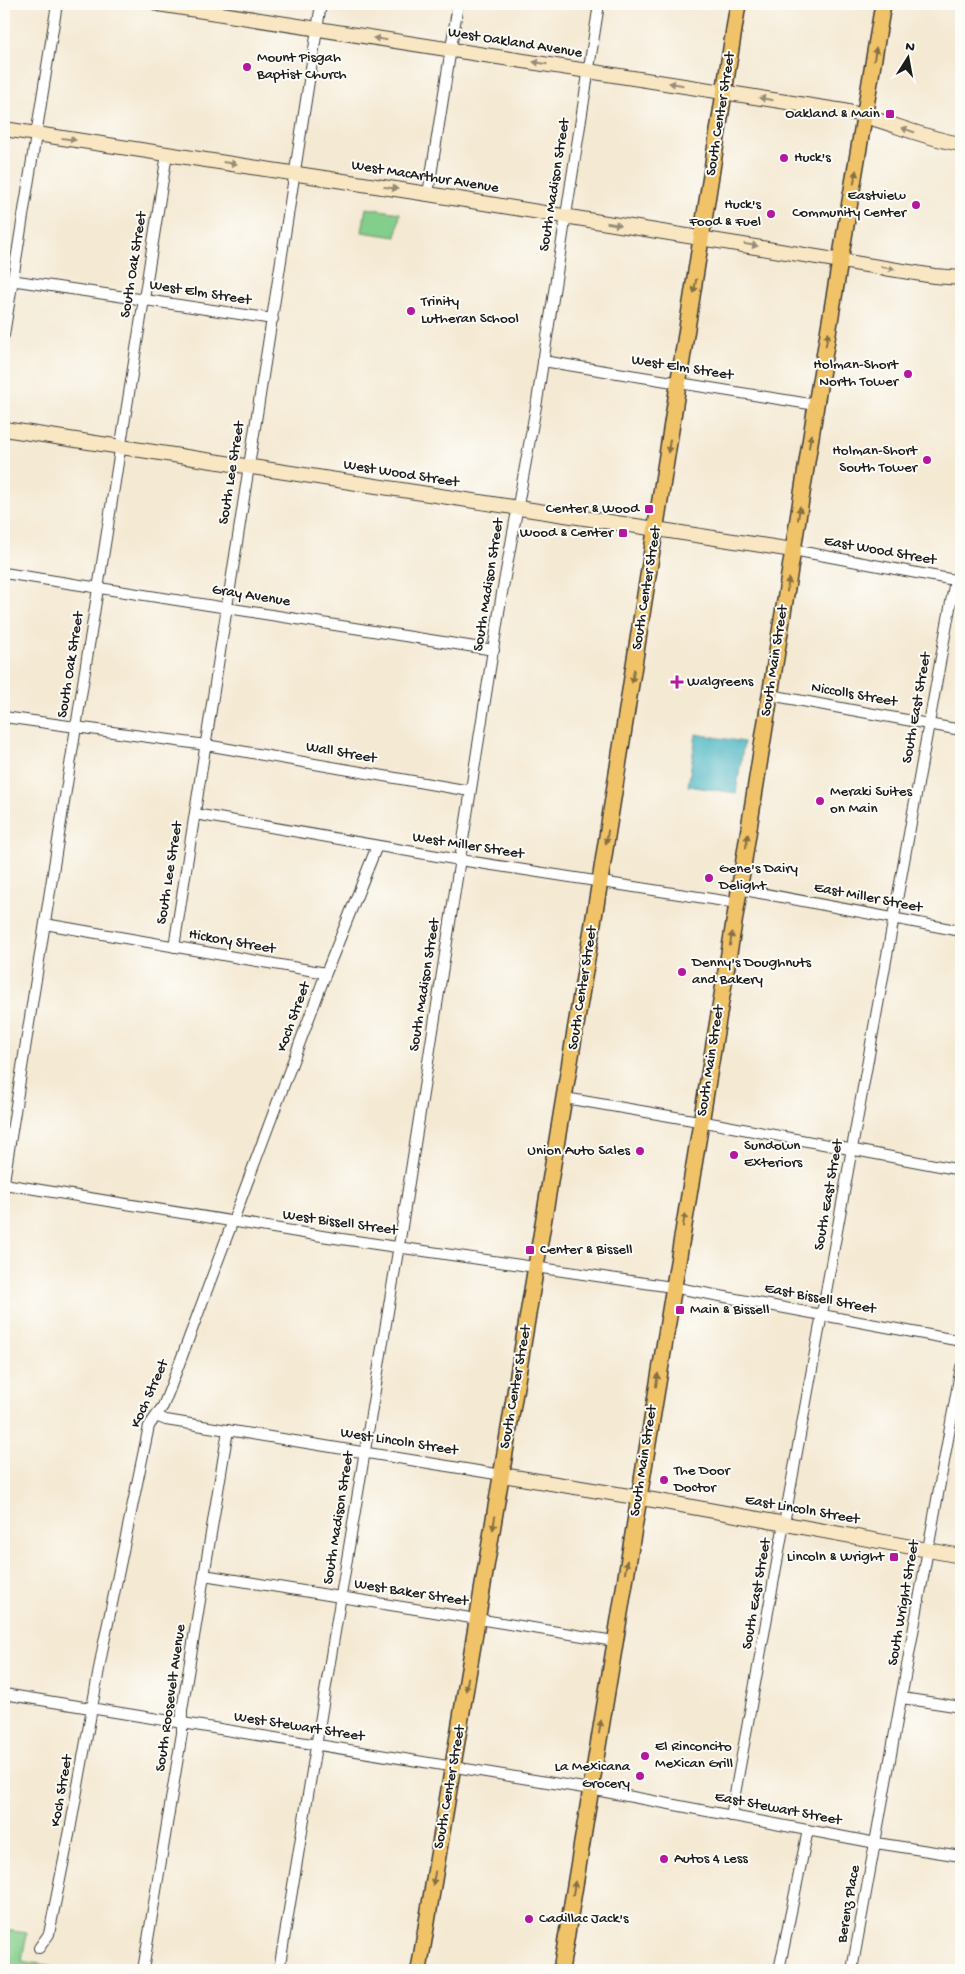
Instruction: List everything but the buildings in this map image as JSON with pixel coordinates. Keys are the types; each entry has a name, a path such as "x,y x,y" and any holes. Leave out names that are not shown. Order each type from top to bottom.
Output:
{"main road":[{"name":"West Oakland Avenue","path":"158,4 724,92 867,108 915,133 961,144"},
{"name":"South Center Street","path":"419,1970 565,1098 738,4"},
{"name":"South Main Street","path":"560,1970 738,896 816,405 883,4"},
{"name":"West MacArthur Avenue","path":"4,129 296,173 934,276 961,278"},
{"name":"West Wood Street","path":"4,429 793,550"},
{"name":"West Lincoln Street","path":"502,1475 637,1497"},
{"name":"East Lincoln Street","path":"637,1497 961,1556"}],"street":[{"path":"4,335 8,280 37,135 56,4"},
{"name":"South Lee Street","path":"174,947 321,4"},
{"path":"428,194 458,4"},
{"name":"South Madison Street","path":"280,1970 399,1247 516,508 543,362 599,4"},
{"name":"South Oak Street","path":"4,1182 167,154"},
{"name":"West Elm Street","path":"8,280 273,319"},
{"name":"West Elm Street","path":"543,362 816,405"},
{"name":"East Wood Street","path":"793,550 958,580"},
{"name":"Gray Avenue","path":"4,573 494,650"},
{"name":"South East Street","path":"732,1816 929,724 958,580"},
{"name":"Niccolls Street","path":"770,695 961,730"},
{"path":"4,717 206,745"},
{"name":"Wall Street","path":"206,745 470,791"},
{"name":"West Miller Street","path":"195,814 600,882 738,896"},
{"name":"Koch Street","path":"39,1948 49,1934 149,1426 172,1384 326,973 377,846"},
{"name":"East Miller Street","path":"738,896 894,918 961,931"},
{"name":"Hickory Street","path":"46,924 326,973"},
{"path":"565,1098 701,1121 961,1170"},
{"name":"West Bissell Street","path":"4,1182 234,1222 672,1287"},
{"name":"East Bissell Street","path":"672,1287 961,1341"},
{"name":"South Wright Street","path":"876,1843 961,1368"},
{"name":"West Lincoln Street","path":"156,1416 228,1430 502,1475"},
{"name":"South Roosevelt Avenue","path":"143,1970 182,1723 182,1710 228,1430"},
{"name":"West Baker Street","path":"204,1575 614,1641"},
{"name":"West Stewart Street","path":"4,1694 590,1789"},
{"path":"902,1698 961,1707"},
{"name":"East Stewart Street","path":"590,1789 876,1843 961,1856"},
{"path":"779,1970 808,1830"},
{"name":"Berenz Place","path":"852,1970 876,1843"}],"green space":[{"path":"366,208 400,213 396,237 362,232"},
{"path":"4,1930 27,1933 22,1961 52,1966 51,1970 4,1970"}],"water":[{"path":"696,734 744,742 736,793 688,786"}],"place":[{"name":"Mount Pisgah Baptist Church","path":"247,67"},
{"name":"Oakland & Main","path":"890,114"},
{"name":"Huck's","path":"784,158"},
{"name":"Eastview Community Center","path":"916,205"},
{"name":"Huck's Food & Fuel","path":"771,214"},
{"name":"Trinity Lutheran School","path":"411,311"},
{"name":"Holman-Short North Tower","path":"908,374"},
{"name":"Holman-Short South Tower","path":"927,460"},
{"name":"Center & Wood","path":"649,509"},
{"name":"Wood & Center","path":"623,533"},
{"name":"Walgreens","path":"677,682"},
{"name":"Meraki Suites on Main","path":"820,801"},
{"name":"Gene's Dairy Delight","path":"709,878"},
{"name":"Denny's Doughnuts and Bakery","path":"682,972"},
{"name":"Union Auto Sales","path":"640,1151"},
{"name":"Sundown Exteriors","path":"734,1155"},
{"name":"Center & Bissell","path":"530,1250"},
{"name":"Main & Bissell","path":"680,1310"},
{"name":"The Door Doctor","path":"664,1480"},
{"name":"Lincoln & Wright","path":"894,1557"},
{"name":"El Rinconcito Mexican Grill","path":"645,1756"},
{"name":"La Mexicana Grocery","path":"640,1776"},
{"name":"Autos 4 Less","path":"664,1859"},
{"name":"Cadillac Jack's","path":"529,1919"}]}
